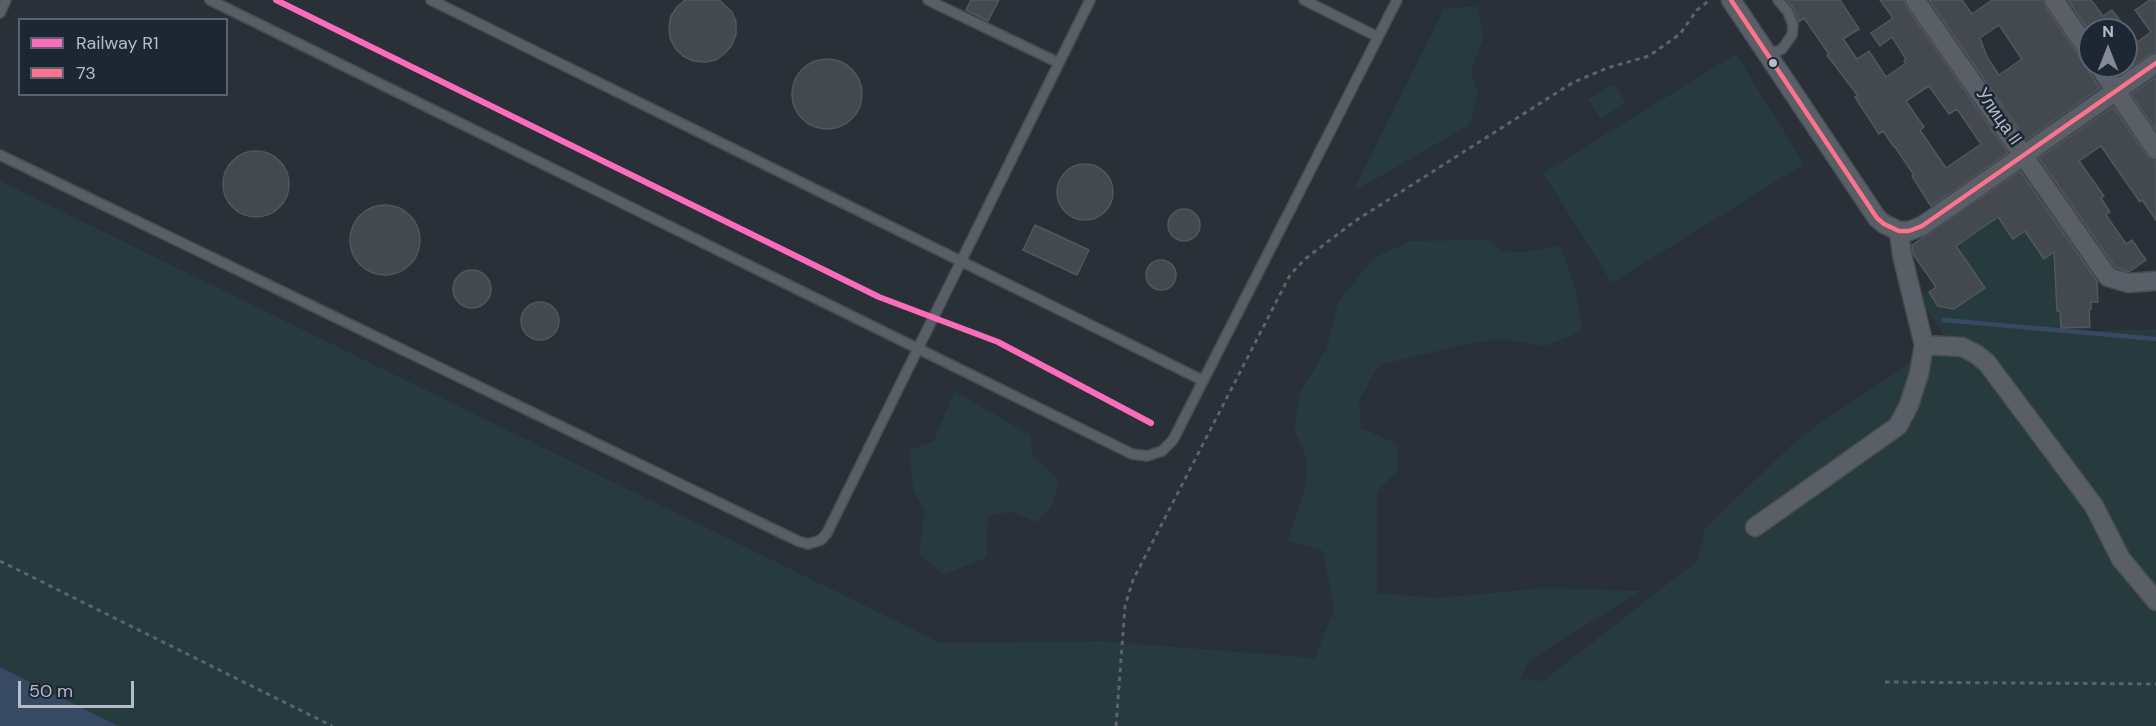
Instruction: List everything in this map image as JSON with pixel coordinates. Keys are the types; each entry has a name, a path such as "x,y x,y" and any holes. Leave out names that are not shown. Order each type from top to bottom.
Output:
{"street":[{"path":"1731,0 1877,218 1899,231 1909,231 1922,226 2156,63"},
{"name":"Улица II","path":"1915,0 2108,277 2128,283 2156,281"},
{"path":"2054,0 2078,35"},
{"path":"2107,78 2156,150"},
{"path":"1755,527 1898,426 1909,405 1919,374 1924,345 1902,255 1899,231"},
{"path":"1924,345 1962,347 1987,363 2094,506 2121,559 2156,601"}],"lane":[{"path":"0,13 6,0"},
{"path":"210,0 1132,454 1147,456 1162,451 1173,440 1397,0"},
{"path":"431,0 1202,380"},
{"path":"928,0 1059,63"},
{"path":"0,155 798,541 808,543 820,540 827,533 1090,0"},
{"path":"1304,0 1378,37"},
{"path":"1769,55 1782,50 1792,35 1793,25 1778,0"}],"path":[{"path":"1116,726 1125,606 1133,580 1290,275 1305,259 1355,221 1572,83 1607,68 1649,56 1680,34 1697,10 1710,0"},
{"path":"0,561 332,726"},
{"path":"1885,682 2156,684"}],"green space":[{"path":"1477,6 1484,37 1471,71 1478,94 1469,125 1353,192 1444,9"},
{"path":"1736,54 1804,164 1612,283 1543,173"},
{"path":"1614,84 1626,103 1601,119 1588,99"},
{"path":"0,181 941,643 1100,641 1315,658 1334,609 1323,551 1288,540 1304,493 1308,462 1294,429 1300,392 1326,350 1338,302 1374,258 1410,241 1489,240 1500,251 1525,252 1560,246 1577,294 1582,331 1545,346 1502,339 1466,344 1379,365 1359,400 1361,428 1398,444 1398,470 1377,492 1377,593 1438,598 1546,588 1641,591 1530,660 1520,679 1543,681 1697,561 1705,528 1799,438 1945,338 1920,298 1929,292 1938,306 1954,309 1985,288 1956,246 1997,218 1995,215 2008,216 2001,222 2013,239 2037,223 2043,231 2031,240 2044,258 2060,248 2058,311 2090,327 2090,331 2156,329 2156,726 118,726 0,667"},
{"path":"954,391 1030,435 1033,456 1059,481 1051,508 1036,522 1011,512 988,515 987,557 944,575 919,553 925,512 913,489 909,450 934,441"}],"water":[{"path":"0,667 118,726 0,726"}],"building":[{"path":"685,0 719,0 732,12 736,22 736,34 732,45 716,60 693,61 683,56 675,48 670,38 671,16"},
{"path":"971,0 999,0 988,21 966,10"},
{"path":"1787,0 1840,0 1859,29 1843,39 1857,59 1869,51 1886,77 1906,63 1904,61 1906,59 1892,37 1880,46 1871,33 1893,18 1880,0 1904,0 2008,153 1931,206 1895,147 1883,131 1879,134 1855,97 1858,96 1827,55 1829,54 1804,18 1799,22 1794,9","holes":["1929,86 1949,114 1957,109 1981,144 1946,168 1920,130 1924,127 1906,101"]},
{"path":"1929,0 1962,0 1972,14 1992,0 2043,0 2078,55 2078,78 2093,78 2100,88 2026,140","holes":["1999,25 2022,59 1999,75 1987,57 1980,38"]},
{"path":"2068,0 2091,0 2103,16 2112,10 2118,18 2080,18"},
{"path":"2150,0 2156,0 2156,52 2138,62 2138,41 2151,32 2135,10"},
{"path":"834,59 847,65 856,74 860,80 862,94 860,108 852,119 841,127 820,129 802,119 794,108 792,87 802,69 813,61"},
{"path":"2156,77 2156,130 2131,94"},
{"path":"2113,107 2147,156 2156,161 2156,220 2142,200 2140,202 2101,146 2079,161 2104,196 2101,198 2110,212 2106,215 2126,244 2132,240 2146,260 2129,272 2115,267 2039,158"},
{"path":"250,151 262,151 274,156 284,166 289,184 287,197 274,212 262,217 250,217 238,212 228,202 223,190 223,178 228,166 238,156"},
{"path":"1080,164 1090,164 1105,172 1111,181 1113,192 1111,203 1105,212 1090,220 1080,220 1069,215 1062,208 1057,197 1057,187 1062,176 1069,169"},
{"path":"2020,171 2097,281 2098,302 2091,302 2090,327 2061,328 2060,311 2057,311 2054,252 2044,259 2025,231 2013,239 1998,217 1956,246 1985,288 1954,309 1938,306 1929,292 1936,287 1913,254 1912,245"},
{"path":"385,205 398,208 410,215 417,227 420,240 417,253 410,265 398,272 385,275 372,272 360,265 353,253 350,240 353,227 360,215 372,208"},
{"path":"1184,209 1196,213 1200,225 1196,237 1184,241 1172,237 1168,225 1172,213"},
{"path":"1035,225 1089,250 1077,275 1023,250"},
{"path":"1161,260 1171,265 1176,275 1171,285 1161,290 1151,285 1146,275 1151,265"},
{"path":"472,270 486,275 491,289 486,303 472,308 458,303 453,289 458,275"},
{"path":"540,302 547,303 553,308 558,314 558,328 553,334 547,339 540,340 533,339 527,334 522,328 521,321 522,314 527,308 533,303"}],"waterway":[{"path":"1944,320 2156,339"}],"rail line":[{"name":"R1","path":"276,0 879,297 998,342 1151,423"}],"transit line":[{"name":"73","path":"1731,0 1877,218 1899,231 1909,231 1922,226 2156,63"}]}
